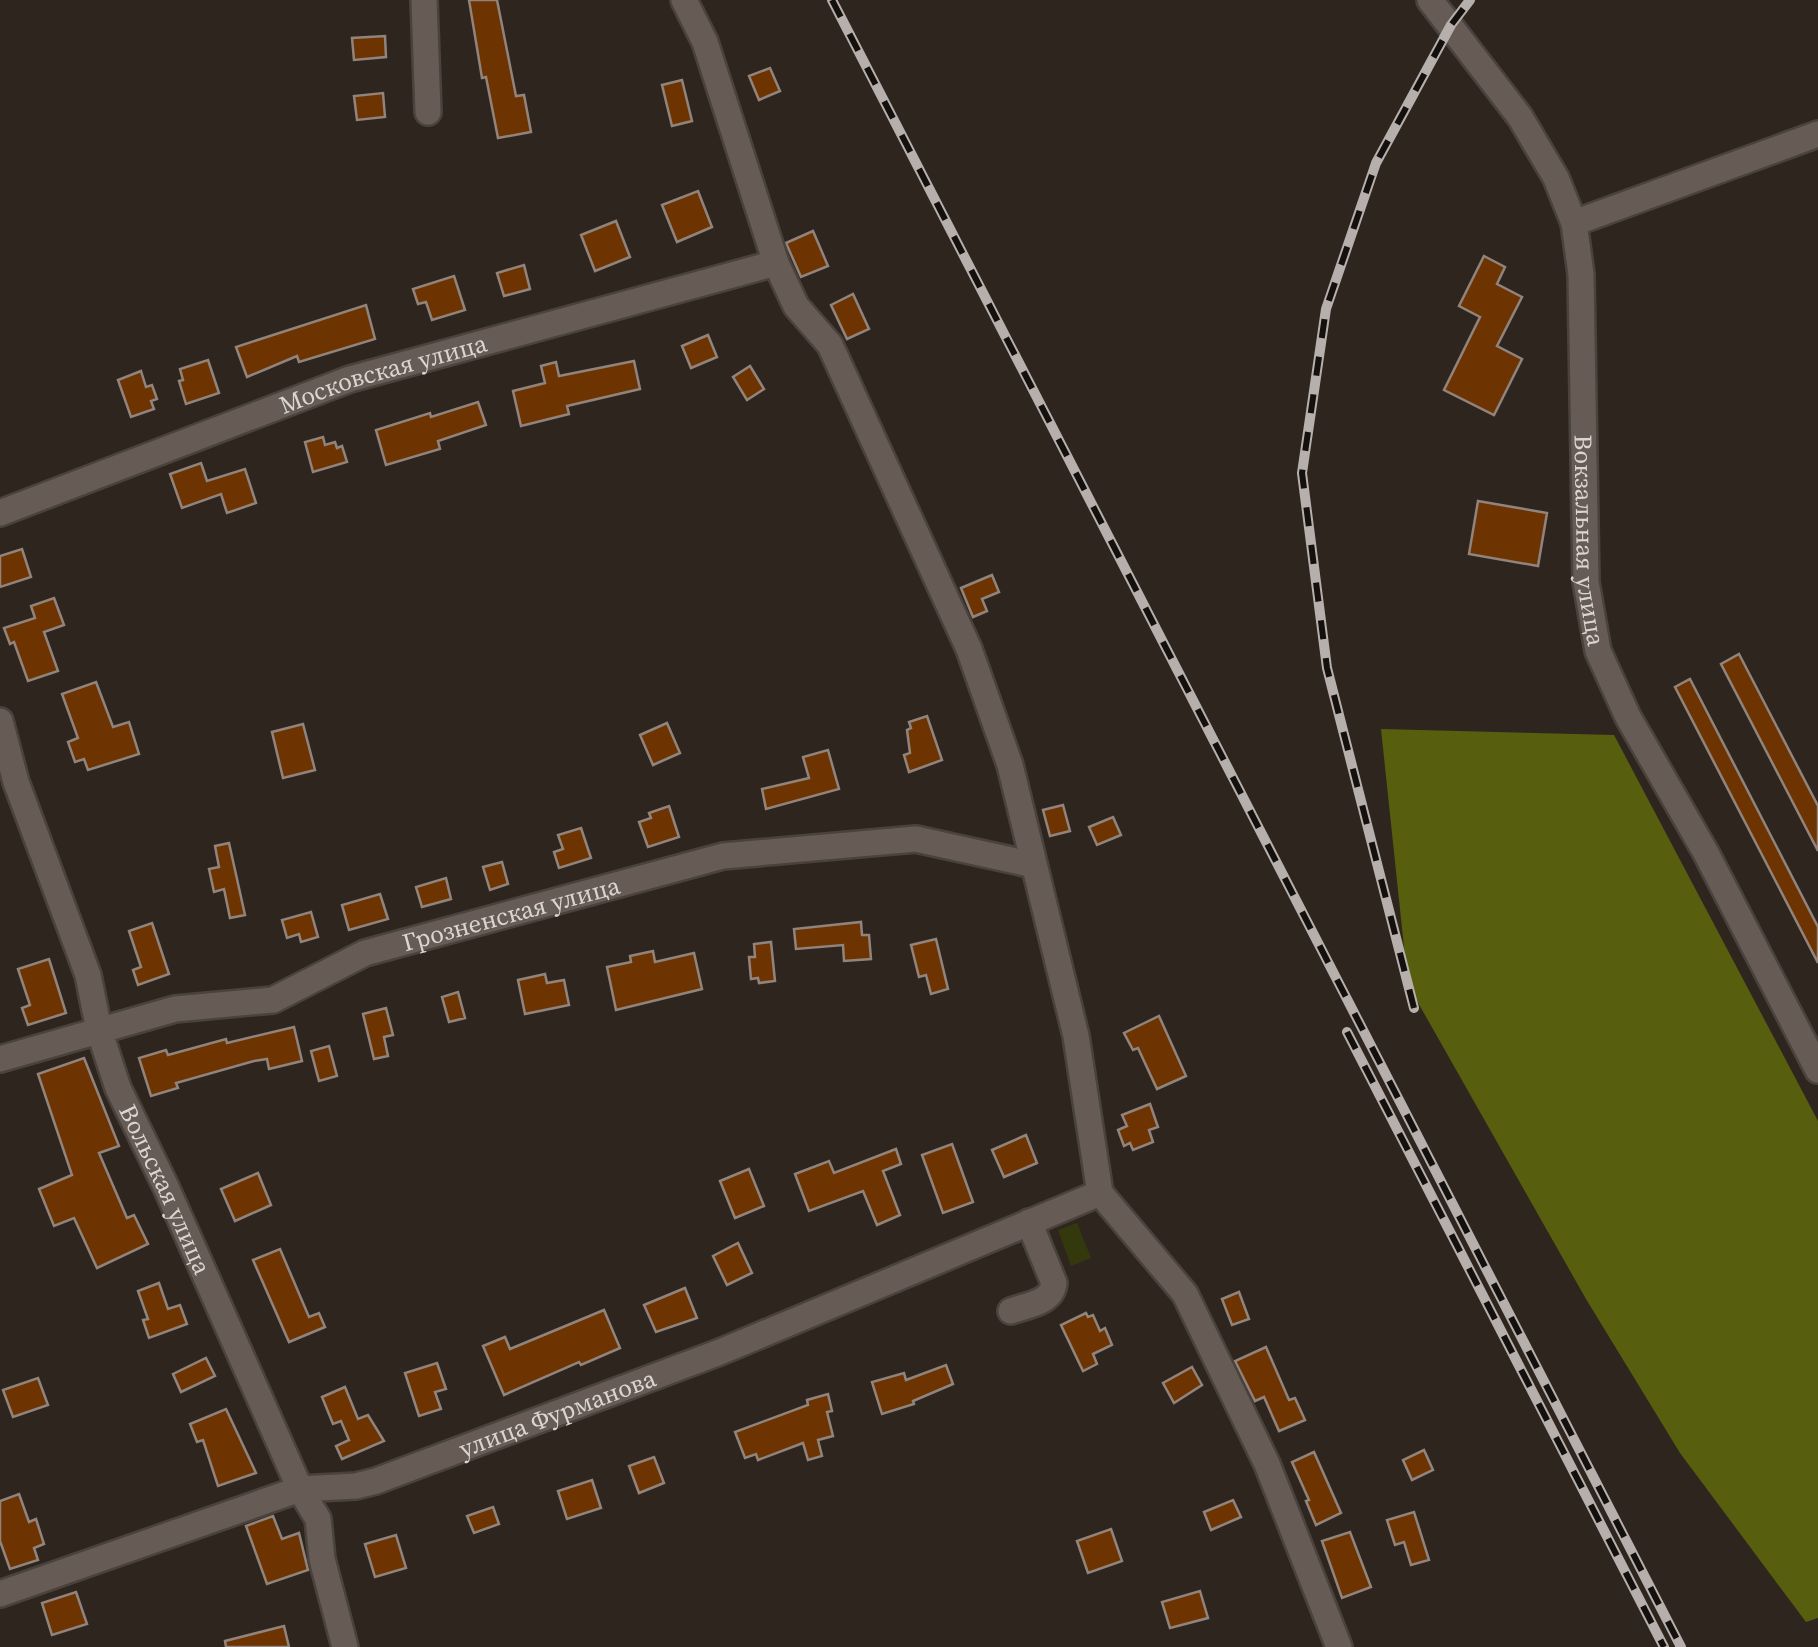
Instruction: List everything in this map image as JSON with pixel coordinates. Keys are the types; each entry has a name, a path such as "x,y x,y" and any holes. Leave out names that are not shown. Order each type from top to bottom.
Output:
{"street":[{"path":"424,0 428,112"},
{"path":"684,0 705,42 776,262 796,306 830,344 968,649 1010,765 1076,1036 1100,1192 1185,1294 1267,1464 1339,1647"},
{"name":"Вокзальная улица","path":"1430,0 1520,117 1556,178 1574,223 1582,274 1586,582 1598,652 1628,717 1706,852 1818,1070"},
{"path":"1574,223 1818,134"},
{"name":"Московская улица","path":"0,514 350,379 776,262"},
{"name":"Вольская улица","path":"0,722 16,782 88,975 98,1030 118,1088 300,1489 318,1519 322,1560 345,1647"},
{"name":"Грозненская улица","path":"0,1059 174,1009 273,1000 365,953 723,856 916,839 1034,865"},
{"name":"улица Фурманова","path":"0,1594 300,1489 376,1481 720,1352 1100,1192"},
{"path":"1011,1311 1054,1291 1028,1222"}],"green space":[{"path":"1381,729 1614,735 1818,1121 1818,1618 1806,1622 1680,1453 1586,1299 1408,985"},
{"path":"1077,1223 1091,1258 1071,1266 1058,1230"}],"building":[{"path":"469,0 497,0 516,96 524,95 531,132 498,138 486,77 482,78"},
{"path":"385,36 386,57 354,60 352,38"},
{"path":"770,68 780,91 759,100 749,76"},
{"path":"682,80 692,121 672,126 662,85"},
{"path":"383,93 385,117 357,120 354,96"},
{"path":"698,191 712,227 677,242 662,205"},
{"path":"616,221 630,257 595,271 581,235"},
{"path":"813,231 828,266 801,277 786,243"},
{"path":"1484,256 1505,267 1497,284 1522,297 1497,346 1522,359 1494,415 1444,390 1480,317 1459,306"},
{"path":"524,265 530,289 504,296 497,273"},
{"path":"454,276 465,310 432,320 426,302 418,304 413,289"},
{"path":"853,294 869,329 847,339 831,305"},
{"path":"366,305 375,339 299,362 297,356 247,377 236,347"},
{"path":"708,335 717,357 691,368 682,346"},
{"path":"208,360 219,393 186,404 179,381 183,380 180,369"},
{"path":"634,361 640,389 567,406 569,414 521,426 513,391 545,383 541,366 556,362 559,376"},
{"path":"750,366 764,389 747,400 733,377"},
{"path":"141,371 146,387 152,385 157,399 151,401 154,409 131,417 118,380"},
{"path":"478,402 486,425 438,441 440,449 386,465 376,430"},
{"path":"323,437 325,445 335,442 337,448 342,446 347,462 313,472 305,442"},
{"path":"201,463 207,481 245,469 256,503 227,513 221,494 182,508 170,474"},
{"path":"1478,501 1547,513 1538,566 1469,554"},
{"path":"22,549 31,577 0,587 0,556"},
{"path":"992,575 999,592 982,599 987,611 973,617 961,588"},
{"path":"54,598 64,625 44,632 58,671 28,681 14,642 10,644 4,628 35,618 31,606"},
{"path":"1739,654 1818,806 1818,851 1721,664"},
{"path":"1690,679 1818,927 1818,963 1675,687"},
{"path":"96,682 113,727 129,722 139,754 88,770 84,759 75,762 68,742 78,738 62,694"},
{"path":"927,716 942,760 909,772 904,755 910,753 909,722"},
{"path":"667,723 680,753 653,765 640,735"},
{"path":"303,724 315,770 283,778 272,732"},
{"path":"828,750 839,789 766,809 762,789 809,778 803,757"},
{"path":"1063,805 1070,831 1050,836 1043,810"},
{"path":"669,806 679,837 648,847 639,822 651,818 649,813"},
{"path":"1113,817 1121,835 1097,845 1089,827"},
{"path":"581,828 591,858 559,868 554,852 563,849 558,835"},
{"path":"229,843 245,915 230,918 224,889 214,892 209,869 219,867 215,846"},
{"path":"502,862 508,884 490,890 483,867"},
{"path":"446,878 451,899 422,907 416,887"},
{"path":"380,894 388,919 349,930 342,905"},
{"path":"311,912 318,937 301,942 299,934 287,938 282,920"},
{"path":"861,922 862,935 869,935 871,959 844,961 843,945 796,949 794,929"},
{"path":"152,923 169,974 138,985 133,970 141,967 129,931"},
{"path":"936,939 948,989 931,994 926,975 919,977 911,945"},
{"path":"771,942 775,981 759,983 758,978 751,979 749,957 755,957 754,944"},
{"path":"653,951 655,962 694,953 702,989 616,1010 607,967 631,962 630,956"},
{"path":"49,959 66,1013 28,1025 22,1008 30,1005 18,969"},
{"path":"545,974 547,983 564,980 569,1005 525,1014 518,980"},
{"path":"458,992 465,1018 449,1022 442,997"},
{"path":"386,1008 393,1035 384,1037 388,1056 374,1059 363,1014"},
{"path":"1159,1016 1186,1076 1157,1089 1138,1048 1133,1050 1124,1033"},
{"path":"294,1027 302,1061 269,1069 267,1059 254,1061 176,1083 178,1088 151,1096 139,1058"},
{"path":"329,1046 337,1076 319,1081 311,1051"},
{"path":"84,1058 119,1146 99,1153 127,1218 134,1215 148,1244 97,1268 74,1218 54,1226 39,1189 72,1175 38,1074"},
{"path":"1150,1104 1158,1127 1149,1130 1153,1142 1133,1150 1130,1143 1124,1146 1118,1130 1127,1126 1122,1115"},
{"path":"1026,1135 1037,1163 1004,1177 992,1150"},
{"path":"952,1144 973,1202 943,1213 922,1155"},
{"path":"896,1149 901,1164 883,1171 900,1215 877,1225 863,1191 809,1211 795,1174 829,1161 834,1173"},
{"path":"749,1169 764,1206 735,1218 720,1181"},
{"path":"258,1173 271,1205 235,1221 221,1189"},
{"path":"738,1243 752,1273 727,1285 713,1256"},
{"path":"280,1249 309,1317 319,1313 325,1327 289,1342 253,1260"},
{"path":"159,1283 168,1309 180,1305 187,1324 149,1338 143,1320 148,1319 138,1291"},
{"path":"685,1288 697,1318 656,1332 644,1305"},
{"path":"1239,1292 1249,1319 1232,1325 1222,1299"},
{"path":"604,1310 620,1348 504,1395 483,1346 505,1337 510,1349"},
{"path":"1086,1313 1088,1317 1093,1315 1100,1331 1105,1328 1112,1345 1093,1354 1097,1364 1083,1371 1061,1325"},
{"path":"1266,1347 1289,1400 1295,1398 1305,1420 1279,1431 1264,1397 1255,1401 1235,1361"},
{"path":"206,1358 215,1376 181,1392 173,1374"},
{"path":"437,1363 446,1389 435,1392 441,1409 419,1416 405,1373"},
{"path":"946,1365 953,1384 913,1401 914,1404 882,1414 872,1382 904,1373 906,1380"},
{"path":"1192,1367 1202,1385 1174,1403 1163,1383"},
{"path":"38,1378 48,1405 13,1417 3,1390"},
{"path":"345,1387 358,1419 368,1415 384,1441 342,1459 336,1446 349,1440 341,1421 333,1424 322,1397"},
{"path":"828,1394 832,1411 827,1412 833,1436 818,1440 822,1456 808,1460 803,1443 758,1460 756,1454 745,1458 735,1432"},
{"path":"226,1409 256,1473 218,1486 203,1440 197,1442 190,1424"},
{"path":"1424,1450 1433,1470 1412,1480 1403,1460"},
{"path":"1314,1452 1341,1513 1316,1525 1292,1462"},
{"path":"654,1457 664,1483 639,1493 629,1466"},
{"path":"592,1480 601,1508 567,1519 558,1491"},
{"path":"19,1494 29,1522 36,1519 44,1544 34,1548 38,1560 10,1569 0,1541 0,1501"},
{"path":"1233,1500 1241,1517 1211,1530 1204,1512"},
{"path":"493,1507 499,1524 474,1533 467,1516"},
{"path":"1414,1512 1429,1560 1411,1565 1404,1542 1395,1545 1387,1520"},
{"path":"273,1516 282,1539 299,1533 308,1570 267,1584 246,1526"},
{"path":"1111,1529 1122,1561 1088,1573 1077,1541"},
{"path":"1350,1532 1371,1587 1342,1598 1322,1541"},
{"path":"396,1535 406,1568 375,1577 365,1544"},
{"path":"1200,1591 1208,1618 1170,1628 1162,1602"},
{"path":"76,1592 87,1624 52,1635 42,1603"},
{"path":"284,1626 289,1647 226,1647 225,1641"}],"railway":[{"path":"832,0 1681,1647"},
{"path":"1414,1008 1327,668 1302,473 1326,309 1376,163 1451,25 1470,0"},
{"path":"1347,1032 1664,1647"}]}
